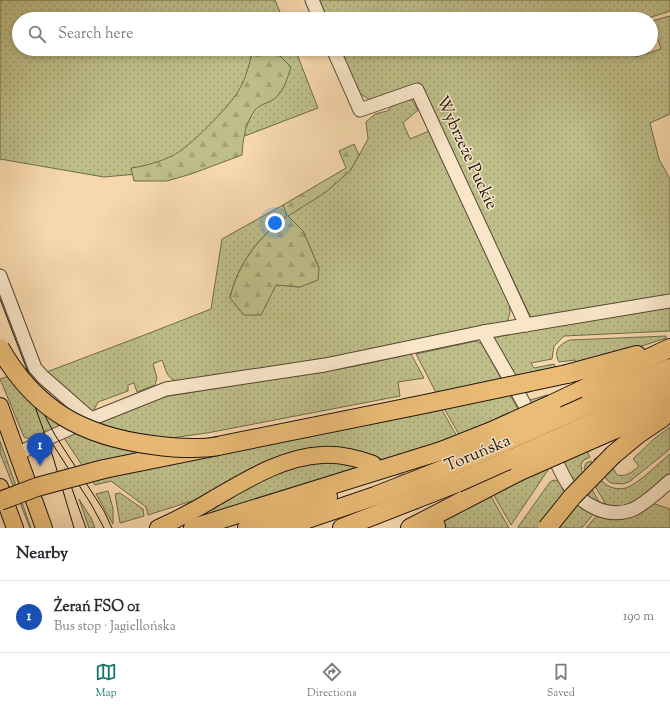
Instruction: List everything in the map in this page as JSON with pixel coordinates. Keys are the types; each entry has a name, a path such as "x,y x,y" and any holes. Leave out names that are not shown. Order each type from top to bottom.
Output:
{"highway":[{"path":"1,497 104,470 567,374 670,345"},
{"path":"0,348 18,375 40,399 60,414 91,431 124,441 163,447 196,448 219,446"},
{"path":"410,528 520,472 670,348"},
{"name":"Toruńska","path":"342,528 453,475 590,414 670,368"},
{"name":"Toruńska","path":"606,406 670,386"},
{"path":"247,528 494,430 590,414 670,406"},
{"path":"547,528 572,497 613,455 637,435 670,412"},
{"path":"186,523 442,451"},
{"name":"Toruńska","path":"281,528 375,496 453,475"}],"main road":[{"path":"0,406 44,528"},
{"path":"158,528 186,523 252,478 296,459 334,455 354,458 373,464"},
{"path":"1,497 15,528"}],"lane":[{"path":"312,0 317,12"},
{"name":"Wybrzeże Puckie","path":"336,56 360,110 417,90 526,325"},
{"path":"0,276 35,368 43,377 91,419"},
{"path":"18,454 44,440 91,419 166,389 324,365 483,332 670,301"},
{"path":"483,332 568,484 581,499 593,507 602,510 625,512 640,505 670,481"},
{"path":"606,406 633,394 670,368"},
{"path":"633,394 670,386"}],"green space":[{"path":"0,0 275,0 280,12 12,12 12,56 298,56 318,108 148,173 104,177 0,159"},
{"path":"317,0 670,0 670,11 658,15 658,12 322,12"},
{"path":"670,16 670,114 650,123 659,159 670,179 670,296 532,320 419,83 376,101 368,99 357,91 340,56 658,56 658,50 661,49 658,40 658,19"},
{"path":"251,56 280,56 291,67 280,93 274,99 257,108 252,115 245,132 242,155 191,174 167,181 134,181 131,168 152,164 172,156 198,136 234,97 239,90 248,70"},
{"path":"400,99 412,100 418,110 403,123 410,139 429,131 509,302 510,312 507,324 352,354 180,382 169,377 162,360 153,364 157,378 155,385 137,392 134,383 128,385 128,391 98,402 93,412 44,373 211,309 222,239 283,205 288,215 350,171 368,139 366,122 375,114 387,111","holes":["288,216 303,231 319,268 299,287 276,284 230,298 238,273 244,262 251,251 268,232"]},
{"path":"354,144 359,155 350,171 326,192 288,216 303,231 319,268 318,280 300,287 276,285 261,315 244,315 230,298 238,273 244,262 267,233 287,216 283,205 346,168 339,151"},
{"path":"670,304 670,331 564,336 554,346 552,359 531,363 534,368 554,364 563,379 524,394 493,336"},
{"path":"666,336 666,338 624,352 576,363 575,360 559,362 557,358 558,348 570,340"},
{"path":"476,341 482,344 550,467 511,525 445,410 416,354"},
{"path":"411,354 424,378 398,382 400,396 207,433 164,439 171,464 391,418 442,410 509,528 446,528 443,522 468,508 437,443 387,461 367,453 347,449 193,503 192,501 148,515 146,507 111,481 95,485 64,438 156,398 351,367"},
{"path":"30,369 72,411 58,428 30,439 24,437 0,379"},
{"path":"547,395 553,396 570,418 590,457 584,460 581,464 582,472 601,505 575,485 527,401"},
{"path":"670,427 670,449 629,482 622,484 611,483 606,479 594,459 605,454 617,475 627,475 639,466 633,459 655,438"},
{"path":"0,441 31,528 0,453"},
{"path":"670,454 670,474 638,501 623,507 604,506 605,503 584,468 586,463 591,461 599,477 605,484 617,489 623,489 631,486"},
{"path":"321,462 344,462 362,467 192,521 192,519 270,475 299,465"},
{"path":"554,480 560,482 594,513 582,528 519,528 518,527 550,482"},
{"path":"108,491 113,508 113,524 96,494"},
{"path":"120,493 143,509 144,516 120,523 115,494"},
{"path":"79,499 91,518 95,528 89,528"},
{"path":"652,503 670,509 670,528 586,528 598,514 606,517 620,518 632,514"}],"tunnel":[{"path":"375,465 385,470 403,483 418,499 437,526"}],"tram line":[{"path":"0,299 44,414 55,435 104,511 112,528"},
{"path":"28,387 53,457 74,528"},
{"path":"52,443 91,504 104,528"},
{"path":"65,469 86,528"}],"place":[{"name":"Żerań FSO 01","path":"40,466"}]}
